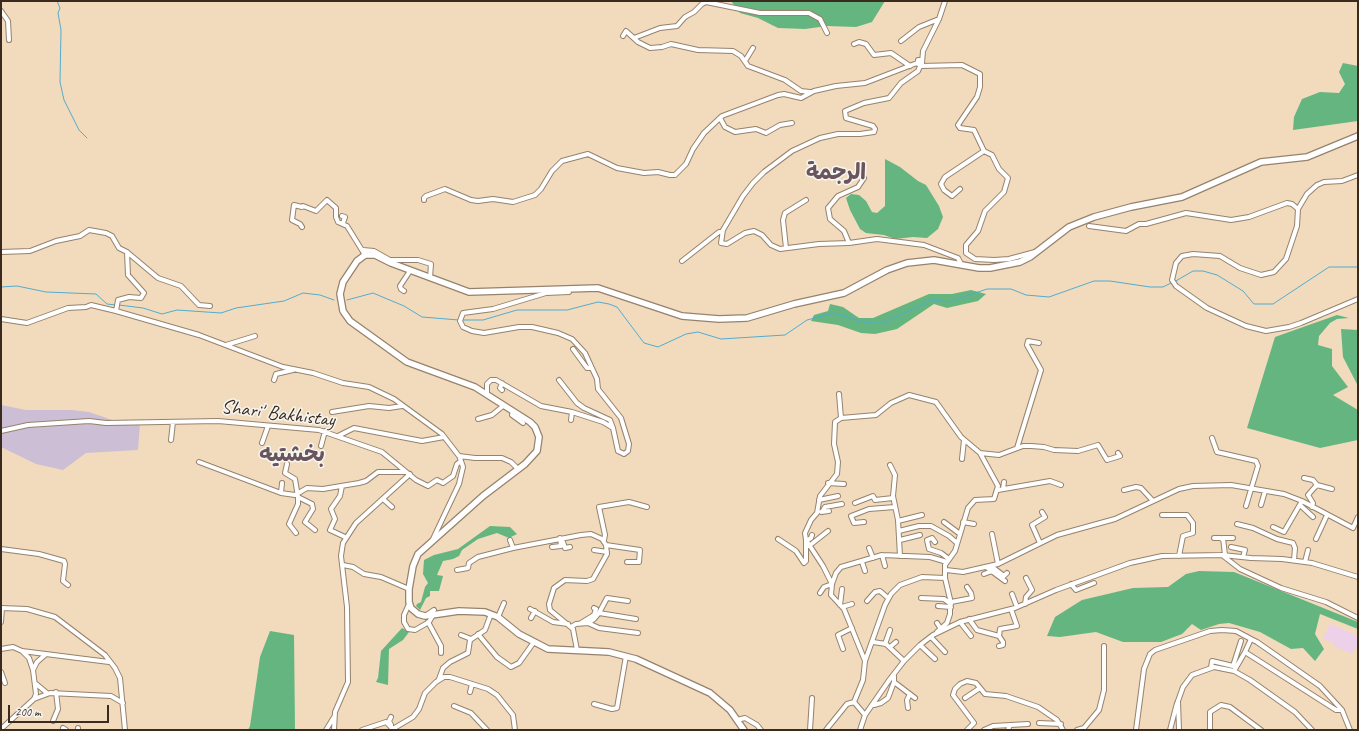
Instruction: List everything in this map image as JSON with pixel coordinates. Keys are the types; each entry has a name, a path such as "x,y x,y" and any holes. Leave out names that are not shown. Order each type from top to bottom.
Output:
{"main road":[{"path":"744,730 738,720 718,699 704,690 650,665 626,656 609,652 548,649 510,629 491,614 478,610 433,613 425,616 414,611 409,604 409,589 415,560 422,549 432,542 489,491 518,469 537,451 539,437 533,425 486,395 468,384 407,362 350,321 340,304 341,285 353,265 364,252 375,255 410,271 463,291 480,293 598,288 682,316 733,320 756,317 794,304 844,293 887,270 907,263 934,260 979,268 990,268 1020,262 1069,227 1094,217 1131,207 1182,197 1261,162 1307,157 1358,136"}],"street":[{"path":"945,1 940,19 930,36 918,71 901,83 889,98 864,103 845,111 846,118 873,126 875,129 874,132 826,137 792,151 753,183 722,232 720,241 724,244 745,233 754,231 762,235 771,245 780,249 819,244 849,243 873,238 895,243 915,243 958,258 961,264"},
{"path":"634,38 660,28 676,26 685,17 706,2 760,13 809,13 820,19 826,33"},
{"path":"1,10 8,21 9,40"},
{"path":"901,41 919,27 940,19"},
{"path":"623,36 626,31 650,48 662,47 671,44 698,50 727,50 737,53 748,66 784,80 798,90 810,92"},
{"path":"854,44 863,43 874,55 891,53 910,66"},
{"path":"745,61 753,48"},
{"path":"424,200 426,196 445,189 471,200 478,201 493,199 513,202 535,195 541,189 552,171 562,161 588,154 617,168 644,173 658,172 670,176 675,175 686,164 693,149 704,133 720,118 778,95 784,94 801,98 810,92 836,86 865,83 920,63 962,65 980,74 980,87 978,97 958,125 960,128 974,130 980,139 984,151 992,155 999,169 1006,175 1008,181 1002,196 993,202 985,211 978,231 966,245 966,252 975,259 994,260 1009,259 1035,252"},
{"path":"720,118 726,127 735,132 756,129 766,133 780,125 792,123"},
{"path":"960,189 952,196 944,190 941,184 945,177 984,151"},
{"path":"1358,175 1342,181 1324,182 1317,185 1308,194 1298,209 1297,226 1291,248 1286,259 1274,272 1261,275 1240,268 1220,256 1193,254 1182,256 1176,263 1172,280 1176,286 1214,312 1246,326 1266,330 1289,327 1358,298"},
{"path":"849,243 844,230 830,219 828,208 838,196 858,187 864,178"},
{"path":"302,227 300,224 292,220 294,205 303,206 316,211 327,200 336,208 336,217 338,222 343,224 351,231 364,252 374,251 390,260 418,260 431,264 430,278"},
{"path":"786,248 783,220 785,213 806,200"},
{"path":"1089,226 1126,231 1139,224 1146,224 1186,213 1231,220 1249,217 1286,203 1298,209"},
{"path":"342,216 345,217 343,224"},
{"path":"1,252 30,251 56,241 80,236 89,230 109,234 116,246 127,252 158,278 181,286 199,305 210,306"},
{"path":"682,261 719,232 722,232"},
{"path":"116,310 118,300 129,297 141,298 144,293 128,275 127,252"},
{"path":"404,291 400,286 410,271"},
{"path":"559,380 577,403 584,408 610,420 618,451 621,453 626,453 629,444 622,421 617,412 600,392 597,379 581,348 566,336 526,326 484,333 472,331 463,327 460,319 463,313 493,309 541,294 569,292 580,288"},
{"path":"1,319 27,323 68,308 86,307 91,304 116,310 226,345 245,354 294,370 313,372 343,383 369,387 394,399 444,437 459,456 463,467 459,484 432,542"},
{"path":"226,345 255,336"},
{"path":"1017,448 1041,370 1027,344 1028,340 1039,343"},
{"path":"573,349 587,368 591,368"},
{"path":"274,380 276,374 294,370"},
{"path":"486,395 486,388 489,381 494,379 502,383 516,394 541,406 572,412 603,422 612,428"},
{"path":"502,383 500,388 502,390"},
{"path":"839,394 842,418"},
{"path":"819,513 820,496 836,474 838,467 833,432 835,422 842,418 876,415 896,400 906,395 914,395 936,402 964,440 980,453 1000,490"},
{"path":"332,412 369,406 389,408 402,406"},
{"path":"478,419 492,415 503,406"},
{"path":"513,412 512,415 523,423"},
{"path":"571,420 572,412"},
{"name":"Shari' Bakhistay","path":"1,431 28,425 64,422 218,421 325,431 382,452 408,473 428,486 437,480 443,482 453,476 460,461"},
{"path":"171,440 173,422"},
{"path":"262,443 268,426"},
{"path":"338,436 354,428 422,441 444,437"},
{"path":"321,446 325,431"},
{"path":"1212,438 1217,452 1256,461 1258,466 1246,506"},
{"path":"962,459 962,446 964,440"},
{"path":"980,453 999,456 1017,448 1031,446 1078,452 1098,445 1107,460 1120,456 1118,453"},
{"path":"459,456 475,458 502,458 511,462 518,469"},
{"path":"199,462 281,493 298,496 312,504 313,509 305,522 315,530"},
{"path":"287,464 285,473 296,478 298,504 289,524 296,533"},
{"path":"890,465 895,475 893,498 898,521 900,556"},
{"path":"298,496 307,488 324,489 357,484 366,481 378,472 408,473"},
{"path":"326,730 335,715 348,682 347,607 341,552 345,537 359,520 408,473"},
{"path":"1304,478 1313,480 1317,485 1332,488"},
{"path":"353,480 357,484"},
{"path":"1000,490 1050,481 1061,485"},
{"path":"860,730 865,715 904,661 920,645 941,629 948,620 951,604 945,578 946,570 948,560 954,551 968,508 972,502 994,499 1004,482"},
{"path":"281,493 282,483"},
{"path":"828,483 844,484"},
{"path":"355,489 357,484"},
{"path":"946,570 964,572 998,564 1040,543 1074,530 1115,519 1179,489 1193,486 1231,484 1284,494 1353,528 1358,517"},
{"path":"1312,507 1313,503 1308,494 1317,485"},
{"path":"342,486 340,496 331,509 335,519 330,530 345,537"},
{"path":"1124,490 1136,487 1141,488 1153,501"},
{"path":"1261,505 1266,490"},
{"path":"819,500 838,496"},
{"path":"855,503 873,496 875,500 893,498"},
{"path":"383,497 392,507"},
{"path":"577,650 570,626 548,608 554,588 565,580 587,581 594,579 605,560 607,552 605,533 599,507 629,502 647,507"},
{"path":"1301,503 1313,517"},
{"path":"1273,527 1284,532 1301,503"},
{"path":"778,539 796,551 804,563 806,561 805,532 807,526 825,507 842,504"},
{"path":"864,522 854,523 851,516 869,509 895,507"},
{"path":"819,513 829,511"},
{"path":"1040,543 1032,525 1045,517 1042,512"},
{"path":"898,521 922,515"},
{"path":"1162,515 1187,516 1193,523 1193,533 1183,536 1179,556"},
{"path":"1316,539 1327,515"},
{"path":"944,522 960,534"},
{"path":"963,522 974,524"},
{"path":"1237,524 1253,528 1277,539 1293,543 1296,548 1294,560"},
{"path":"899,531 919,526 931,526 949,536 957,543"},
{"path":"809,546 828,531"},
{"path":"457,570 468,568 469,563 478,557 561,538 591,534 605,543 640,550 639,562 627,562"},
{"path":"992,534 998,564"},
{"path":"806,541 811,538 812,535"},
{"path":"900,540 920,535"},
{"path":"1223,540 1224,537 1233,538"},
{"path":"561,538 564,548 570,547"},
{"path":"552,547 562,546 561,538"},
{"path":"935,542 932,538 927,540 929,549 941,553 948,560"},
{"path":"1214,538 1221,538 1223,540"},
{"path":"510,540 513,548"},
{"path":"1223,540 1223,555"},
{"path":"806,541 823,566 832,584 833,599 841,606 852,628 865,661"},
{"path":"1231,546 1245,550 1243,557"},
{"path":"869,548 873,558"},
{"path":"1,549 39,554 64,561 63,581 68,585"},
{"path":"594,550 607,552"},
{"path":"1305,562 1308,550"},
{"path":"820,593 824,587 832,584 836,573 841,567 882,555 900,556 909,554 948,560"},
{"path":"882,555 885,566"},
{"path":"1223,555 1240,569 1281,588 1326,602 1358,618"},
{"path":"932,636 968,619 1017,607 1113,568 1148,558 1223,555 1294,560 1358,577"},
{"path":"862,562 865,571"},
{"path":"343,565 353,566 364,574 381,577 409,589"},
{"path":"989,567 1006,581"},
{"path":"989,567 1004,576 1007,573"},
{"path":"984,574 992,571"},
{"path":"854,702 863,680 865,661 888,598 900,585 906,581 922,577 945,578"},
{"path":"1025,604 1026,597 1032,590 1026,578"},
{"path":"1072,584 1076,590 1094,583"},
{"path":"938,606 972,598 971,593 966,587"},
{"path":"841,606 842,589"},
{"path":"867,601 875,592 880,591 888,598"},
{"path":"1012,594 1017,607"},
{"path":"588,623 599,613 607,598 628,601"},
{"path":"921,598 944,599 951,604"},
{"path":"499,620 504,603"},
{"path":"409,604 404,615 406,627 415,630 428,622 433,613"},
{"path":"841,606 852,604"},
{"path":"1,622 1,608 27,609 55,617 105,655 115,668 120,678 125,730"},
{"path":"581,623 594,614 596,609 594,608"},
{"path":"999,636 1000,629 1017,626 1011,609"},
{"path":"531,618 532,610 554,622 570,626 588,623 599,628 638,633"},
{"path":"599,613 636,619"},
{"path":"393,729 413,717 419,709 425,693 439,679 443,668 450,662 468,653 471,639 485,630 491,614"},
{"path":"968,619 977,630 999,636 1004,642 999,646"},
{"path":"428,622 441,646 441,653"},
{"path":"960,622 971,636"},
{"path":"937,623 941,629"},
{"path":"843,649 838,635 852,628"},
{"path":"885,644 890,630"},
{"path":"1136,730 1144,669 1150,654 1154,650 1210,631 1222,630 1236,631 1251,639 1271,651 1277,658 1289,663 1320,686 1342,710 1350,730"},
{"path":"478,634 498,657 511,667 519,663 534,642"},
{"path":"461,635 471,639"},
{"path":"932,636 945,652"},
{"path":"1234,671 1251,639"},
{"path":"1212,668 1212,661 1233,666 1242,641"},
{"path":"873,642 885,644 890,647 904,661"},
{"path":"890,647 896,642"},
{"path":"920,645 935,659"},
{"path":"1077,730 1084,728 1099,710 1104,690 1104,646"},
{"path":"1,649 13,647 22,651 45,655 109,662"},
{"path":"22,651 29,658 33,670 36,684 36,694 34,699"},
{"path":"1245,652 1336,710 1342,710"},
{"path":"33,670 37,662 45,655"},
{"path":"594,704 612,709 617,708 626,656"},
{"path":"1170,730 1183,687 1192,674 1212,668 1226,668 1234,671 1264,689 1295,712 1312,730"},
{"path":"1,672 5,683"},
{"path":"874,704 881,703 888,698 894,682 894,676"},
{"path":"439,679 450,677 490,691 501,700 513,715 515,730"},
{"path":"967,730 974,723 954,697 954,691 960,684 967,681 976,683 985,694 1006,696 1038,707 1062,724 1064,730"},
{"path":"894,682 915,698"},
{"path":"36,684 47,693"},
{"path":"470,692 472,684"},
{"path":"490,691 491,685"},
{"path":"965,698 980,688"},
{"path":"1,729 34,699 47,693 56,692 111,696 123,703"},
{"path":"53,721 58,709 56,692"},
{"path":"908,708 907,700 910,694"},
{"path":"810,730 812,698"},
{"path":"1178,701 1179,730"},
{"path":"854,702 865,715"},
{"path":"826,730 847,704 854,702"},
{"path":"1210,730 1210,712 1221,705 1230,707 1246,716 1262,730"},
{"path":"454,706 471,713 487,730"},
{"path":"334,730 335,715"},
{"path":"391,717 389,721 393,729"},
{"path":"738,720 745,718 766,730"},
{"path":"362,730 386,722 393,729"},
{"path":"1039,723 1062,724"},
{"path":"984,729 993,726 1028,724"},
{"path":"757,725 761,730"},
{"path":"1008,730 1010,725"}],"shaded area":[{"path":"1,405 26,410 72,410 89,412 121,423 140,423 138,450 86,453 63,470 36,464 1,447"},
{"path":"1330,624 1358,636 1358,649 1355,648 1352,654 1334,646 1334,643 1323,639"}],"green space":[{"path":"731,1 885,1 872,22 856,27 827,26 805,29 778,28 758,18 740,13"},
{"path":"1343,63 1358,66 1358,121 1293,130 1294,117 1302,99 1320,92 1339,93 1345,84 1339,72"},
{"path":"885,159 900,167 918,181 926,185 939,206 943,217 938,229 927,238 913,237 895,239 884,235 866,233 860,229 850,210 846,198 851,194 859,195 866,201 872,212 877,213 885,206"},
{"path":"971,290 986,294 978,301 947,308 934,304 897,329 875,334 861,333 838,325 811,321 814,315 828,311 830,304 843,307 859,318 873,318 929,294 952,294"},
{"path":"1337,315 1349,318 1337,319 1330,323 1319,336 1318,345 1332,349 1332,366 1348,387 1333,395 1358,410 1358,440 1320,448 1247,428 1275,337"},
{"path":"1341,329 1358,330 1358,386 1343,357"},
{"path":"490,526 510,527 517,534 509,538 497,533 478,539 462,550 459,556 443,561 437,575 443,576 439,591 430,591 430,596 426,598 420,610 416,606 421,602 425,587 428,583 423,574 424,560 434,555 458,549"},
{"path":"1199,571 1234,572 1358,622 1358,629 1320,614 1315,634 1324,649 1315,661 1303,648 1291,649 1260,632 1229,623 1219,624 1201,630 1192,624 1182,634 1161,642 1123,642 1096,632 1060,637 1047,636 1055,617 1082,600 1133,588 1168,587 1186,574"},
{"path":"402,628 409,632 403,640 389,649 388,685 376,682 378,678 381,651"},
{"path":"270,631 294,635 295,730 248,730 250,726 260,657"}],"waterway":[{"path":"57,1 60,8 58,13 61,30 60,82 64,100 79,130 87,138"},
{"path":"1174,282 1193,271 1203,271 1217,275 1243,291 1254,304 1273,304 1329,267 1358,267"},
{"path":"462,320 483,320 517,310 567,310 598,302 617,307 644,343 658,347 686,334 698,332 721,339 785,335 807,320 834,313 867,323 883,323 932,300 949,302 987,289 1011,289 1026,295 1049,297 1094,281 1110,281 1150,287 1163,287 1171,283"},
{"path":"1,287 17,286 46,292 96,294 107,304 116,305"},
{"path":"119,305 143,308 162,314 177,310 221,313 236,308 284,301 303,293 320,295 334,300"},
{"path":"347,300 373,293 404,306 422,317 459,320"}],"district":[{"name":"الرجمة","path":"836,173"},
{"name":"بخشتيه","path":"292,455"}]}
